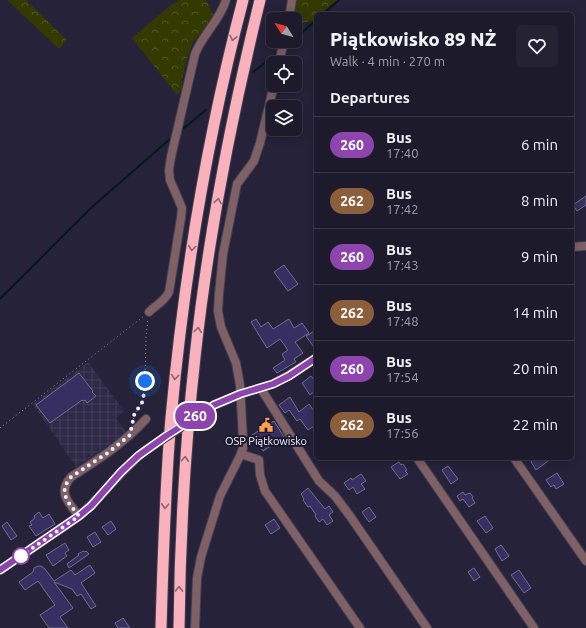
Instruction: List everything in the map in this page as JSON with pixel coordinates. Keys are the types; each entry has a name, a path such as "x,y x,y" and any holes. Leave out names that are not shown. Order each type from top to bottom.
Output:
{"highway":[{"path":"161,628 166,481 177,356 204,175 235,30 243,0"},
{"path":"179,628 184,481 195,356 209,254 223,172 234,113 260,0"}],"street":[{"path":"150,312 163,301 169,292 182,218 182,208 170,180 170,164 194,62 199,44 221,13 226,0"},
{"path":"290,12 292,0"},
{"path":"195,628 197,578 201,557 220,496 236,467 241,454 243,439 236,363 222,327 218,311 223,254 237,184 254,161 272,92"},
{"path":"574,247 586,246"},
{"path":"0,570 79,516 91,506 131,463 166,436 214,405 240,394 281,380 314,359"},
{"path":"263,392 319,481 335,496 350,516 427,628"},
{"path":"79,516 65,496 64,490 66,483 71,477 109,452 130,435 146,419"},
{"path":"241,454 259,460 260,475 265,491 360,628"},
{"path":"418,460 534,628"},
{"path":"515,460 586,561"}],"path":[{"path":"0,428 150,312"},
{"path":"130,435 134,415 143,401 146,336 150,312"}],"shaded area":[{"path":"88,362 124,411 116,418 127,433 76,467 33,404"}],"green space":[{"path":"7,0 26,0 67,40 59,49"},
{"path":"179,0 206,0 213,15 203,31 193,42 186,62 182,80 182,89 177,95 132,38"},
{"path":"297,0 337,0 322,12 314,12 314,20 302,23 302,12 295,12"}],"building":[{"path":"586,196 586,205 577,211 574,204"},
{"path":"284,265 298,284 288,291 274,272"},
{"path":"256,319 261,327 268,322 273,329 289,319 294,328 302,323 309,333 295,342 303,353 294,359 296,362 277,373 273,368 285,360 282,354 288,350 280,339 267,348 251,322"},
{"path":"314,331 314,347 306,336"},
{"path":"79,373 96,396 87,403 85,400 82,400 50,423 36,405"},
{"path":"311,376 314,380 314,392 310,395 302,383"},
{"path":"290,397 299,412 309,404 314,411 314,426 308,430 300,419 297,421 289,410 285,413 279,405"},
{"path":"274,421 284,437 263,451 252,435"},
{"path":"534,460 549,460 536,470 531,462"},
{"path":"399,462 401,465 403,464 407,470 405,471 408,474 400,479 391,467"},
{"path":"448,466 458,479 451,484 442,470"},
{"path":"557,473 564,484 556,489 554,485 551,487 546,480"},
{"path":"361,474 366,481 361,484 365,489 357,494 353,487 349,490 344,483"},
{"path":"308,488 325,509 329,506 333,512 329,515 333,521 327,525 323,519 319,522 310,506 308,507 303,500 304,499 301,494"},
{"path":"463,492 465,495 470,493 475,503 469,507 463,499 460,501 457,496"},
{"path":"369,507 376,517 369,522 362,512"},
{"path":"39,512 43,518 49,514 55,524 36,536 29,526 32,525 30,522"},
{"path":"485,516 493,528 486,533 477,521"},
{"path":"274,519 280,528 271,534 265,525"},
{"path":"111,521 116,529 108,535 102,527"},
{"path":"7,522 17,536 11,540 2,526"},
{"path":"95,532 101,542 93,547 87,537"},
{"path":"65,543 69,550 65,553 67,556 53,566 46,555"},
{"path":"501,545 509,556 502,561 495,549"},
{"path":"83,551 86,551 89,554 69,568 67,564"},
{"path":"90,565 95,573 81,583 96,606 91,609 81,594 77,596 72,589 54,582 73,608 60,617 68,628 49,628 40,615 55,605 38,581 25,590 19,582 33,572 34,568 38,566 45,569 54,581 71,570 75,575"},
{"path":"474,568 480,577 474,581 468,572"},
{"path":"519,570 531,588 524,593 511,575"},
{"path":"123,618 130,628 118,628 115,623"}],"waterway":[{"path":"325,12 339,0"},
{"path":"302,33 314,22"},
{"path":"253,72 275,55"},
{"path":"184,128 206,110"},
{"path":"0,299 92,207 170,139"}],"bus line":[{"name":"260","path":"0,570 79,516 91,506 121,472 138,456 200,413 228,398 273,384 289,376 314,359"}],"place":[{"name":"OSP Piątkowisko","path":"266,425"}],"route":[{"path":"21,556 79,516 65,496 64,490 66,483 71,477 109,452 130,435 134,415 143,401 145,381"}]}
